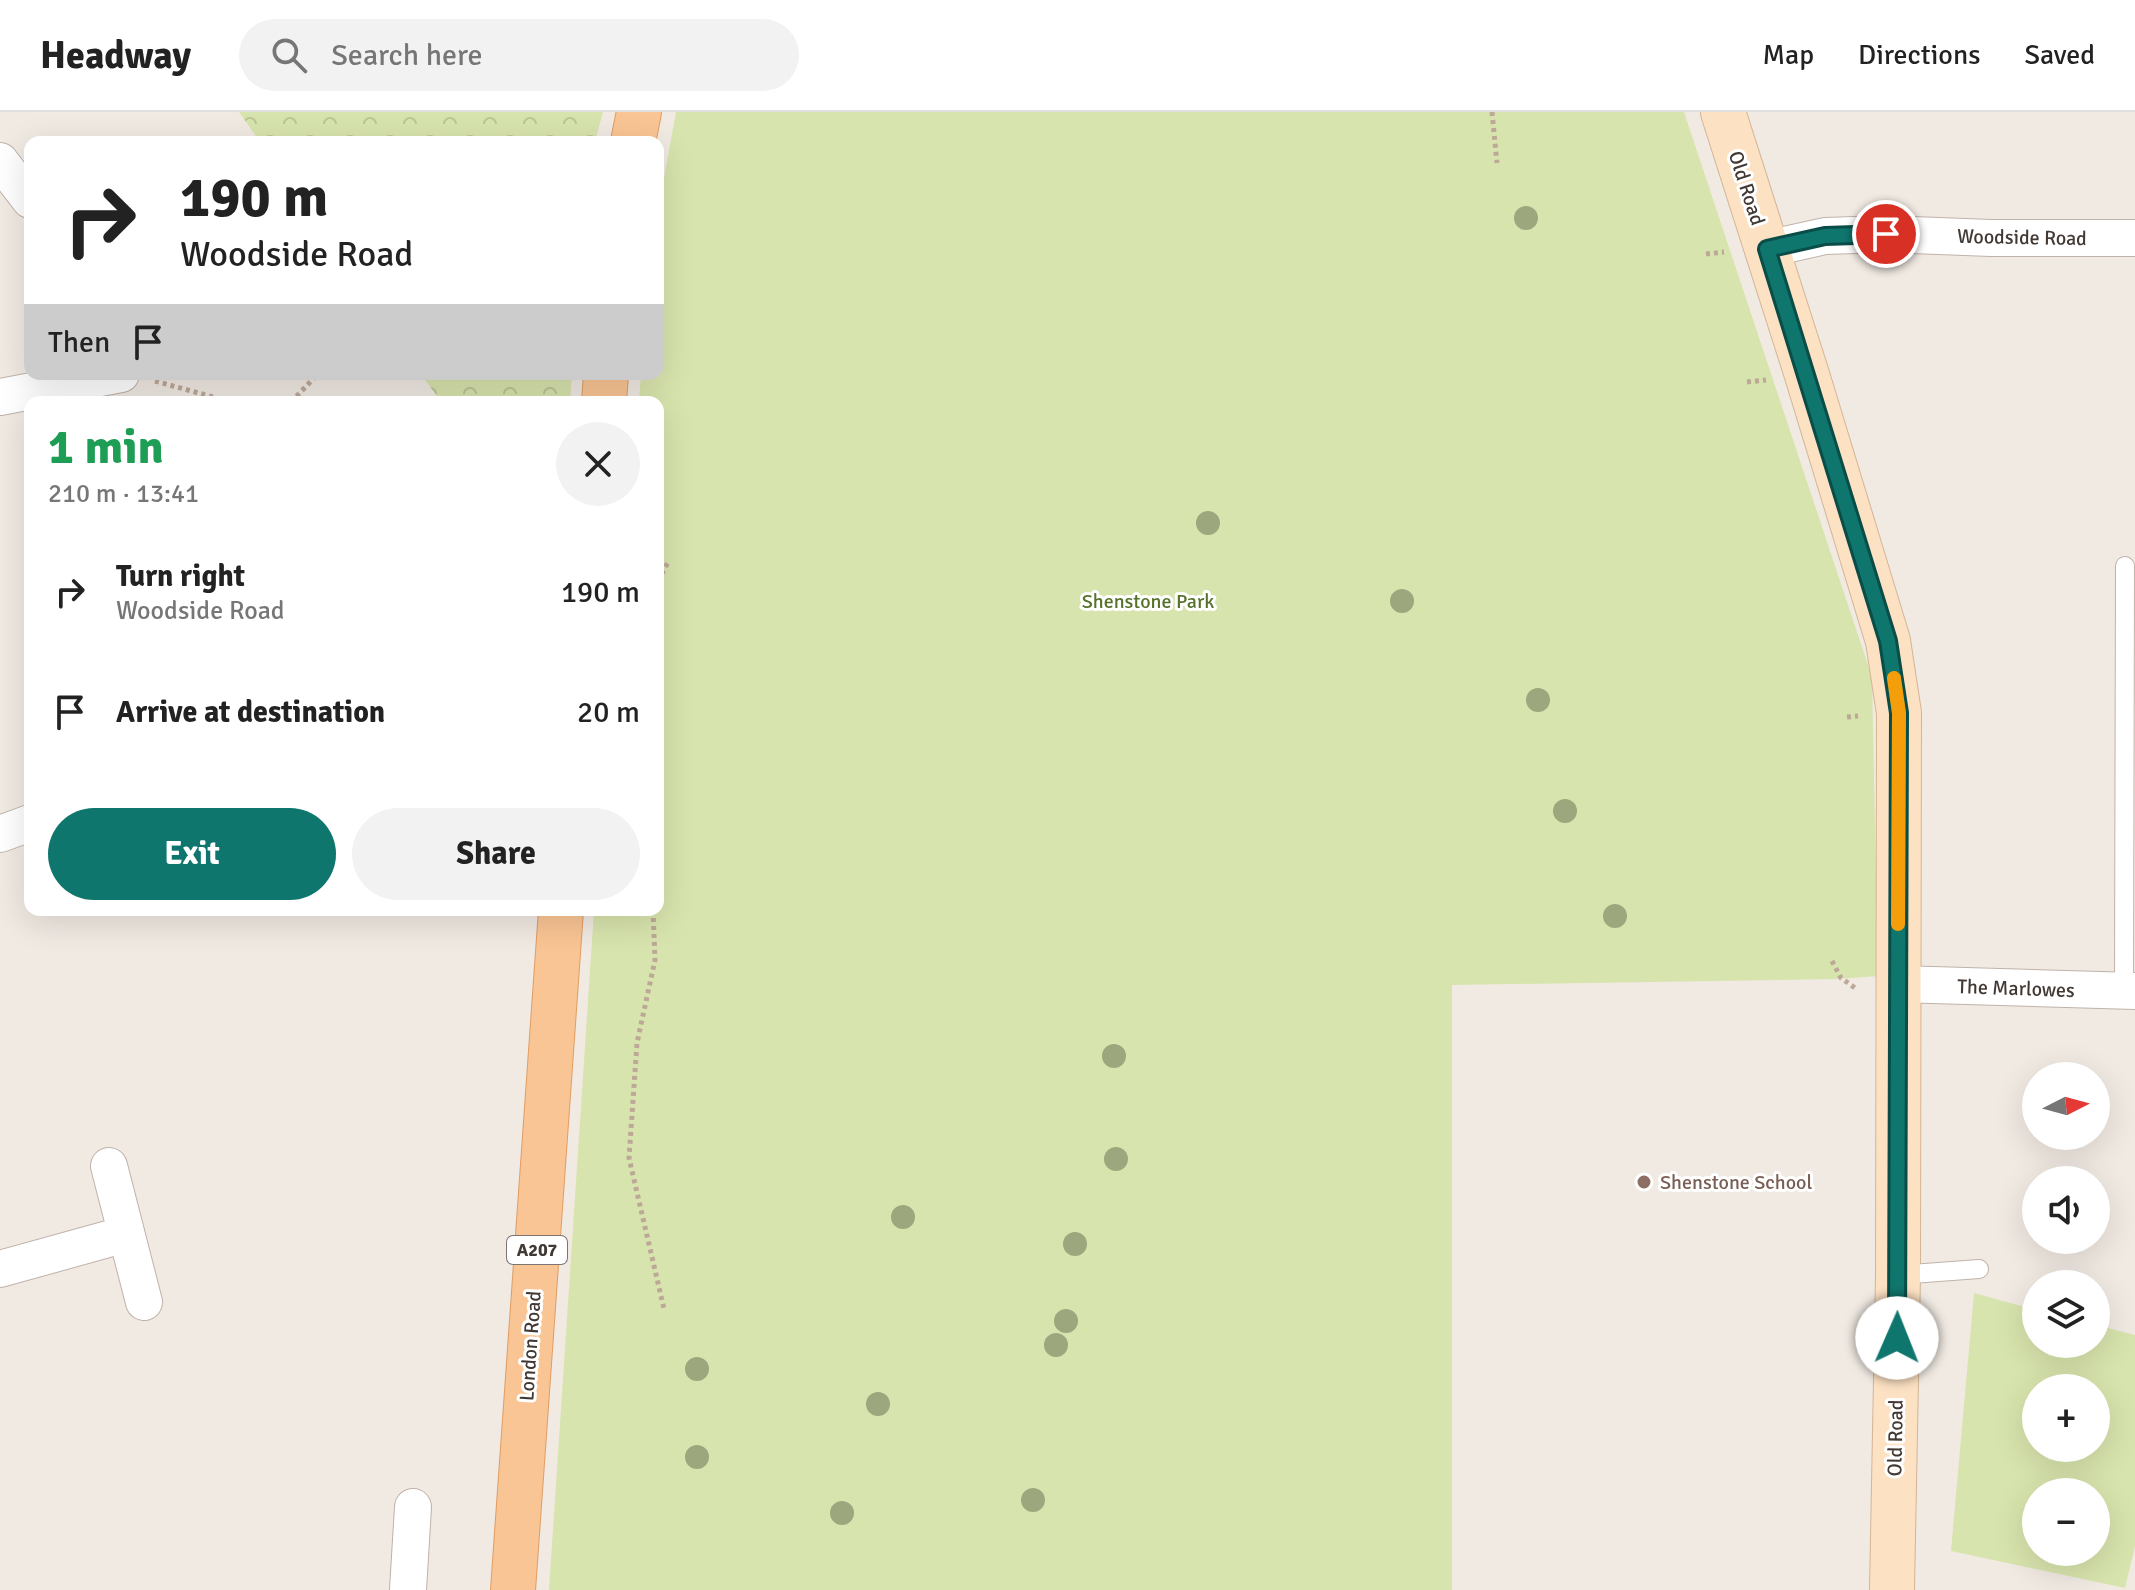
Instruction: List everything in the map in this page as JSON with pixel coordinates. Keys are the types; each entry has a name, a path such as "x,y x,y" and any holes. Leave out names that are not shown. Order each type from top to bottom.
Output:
{"main road":[{"path":"634,136 639,112"},
{"name":"London Road","path":"513,1590 561,916"}],"street":[{"name":"Old Road","path":"1723,112 1888,641 1899,713 1898,1275 1892,1590"},
{"path":"0,161 24,192"},
{"name":"Woodside Road","path":"1767,249 1825,236 1886,234 2135,238"},
{"path":"0,397 106,380"},
{"path":"0,834 24,825"},
{"name":"The Marlowes","path":"1898,984 2130,991"},
{"path":"109,1166 144,1302"},
{"path":"0,1269 126,1234"},
{"path":"408,1590 413,1507"}],"lane":[{"path":"2125,566 2130,991"},
{"path":"1898,1275 1979,1269"}],"path":[{"path":"1492,112 1497,163"},
{"path":"146,380 208,396"},
{"path":"297,396 312,380"},
{"path":"664,570 668,562"},
{"path":"653,916 655,960 637,1043 629,1158 664,1309"}],"green space":[{"path":"239,112 603,112 597,136 256,136"},
{"name":"Shenstone Park","path":"676,112 1684,112 1872,677 1878,976 1452,985 1452,1590 549,1590 594,916 664,916 664,396 639,396 641,380 664,380 664,178"},
{"path":"425,380 572,380 570,396 437,396"},
{"path":"1974,1293 2022,1306 2022,1358 2110,1358 2110,1329 2135,1335 2135,1546 2125,1588 1951,1551"}],"slow traffic":[{"path":"1894,678 1899,713 1898,924"}],"place":[{"name":"Shenstone School","path":"1644,1182"}],"route":[{"path":"1886,234 1825,236 1767,249 1888,641 1899,713 1897,1338"}]}
